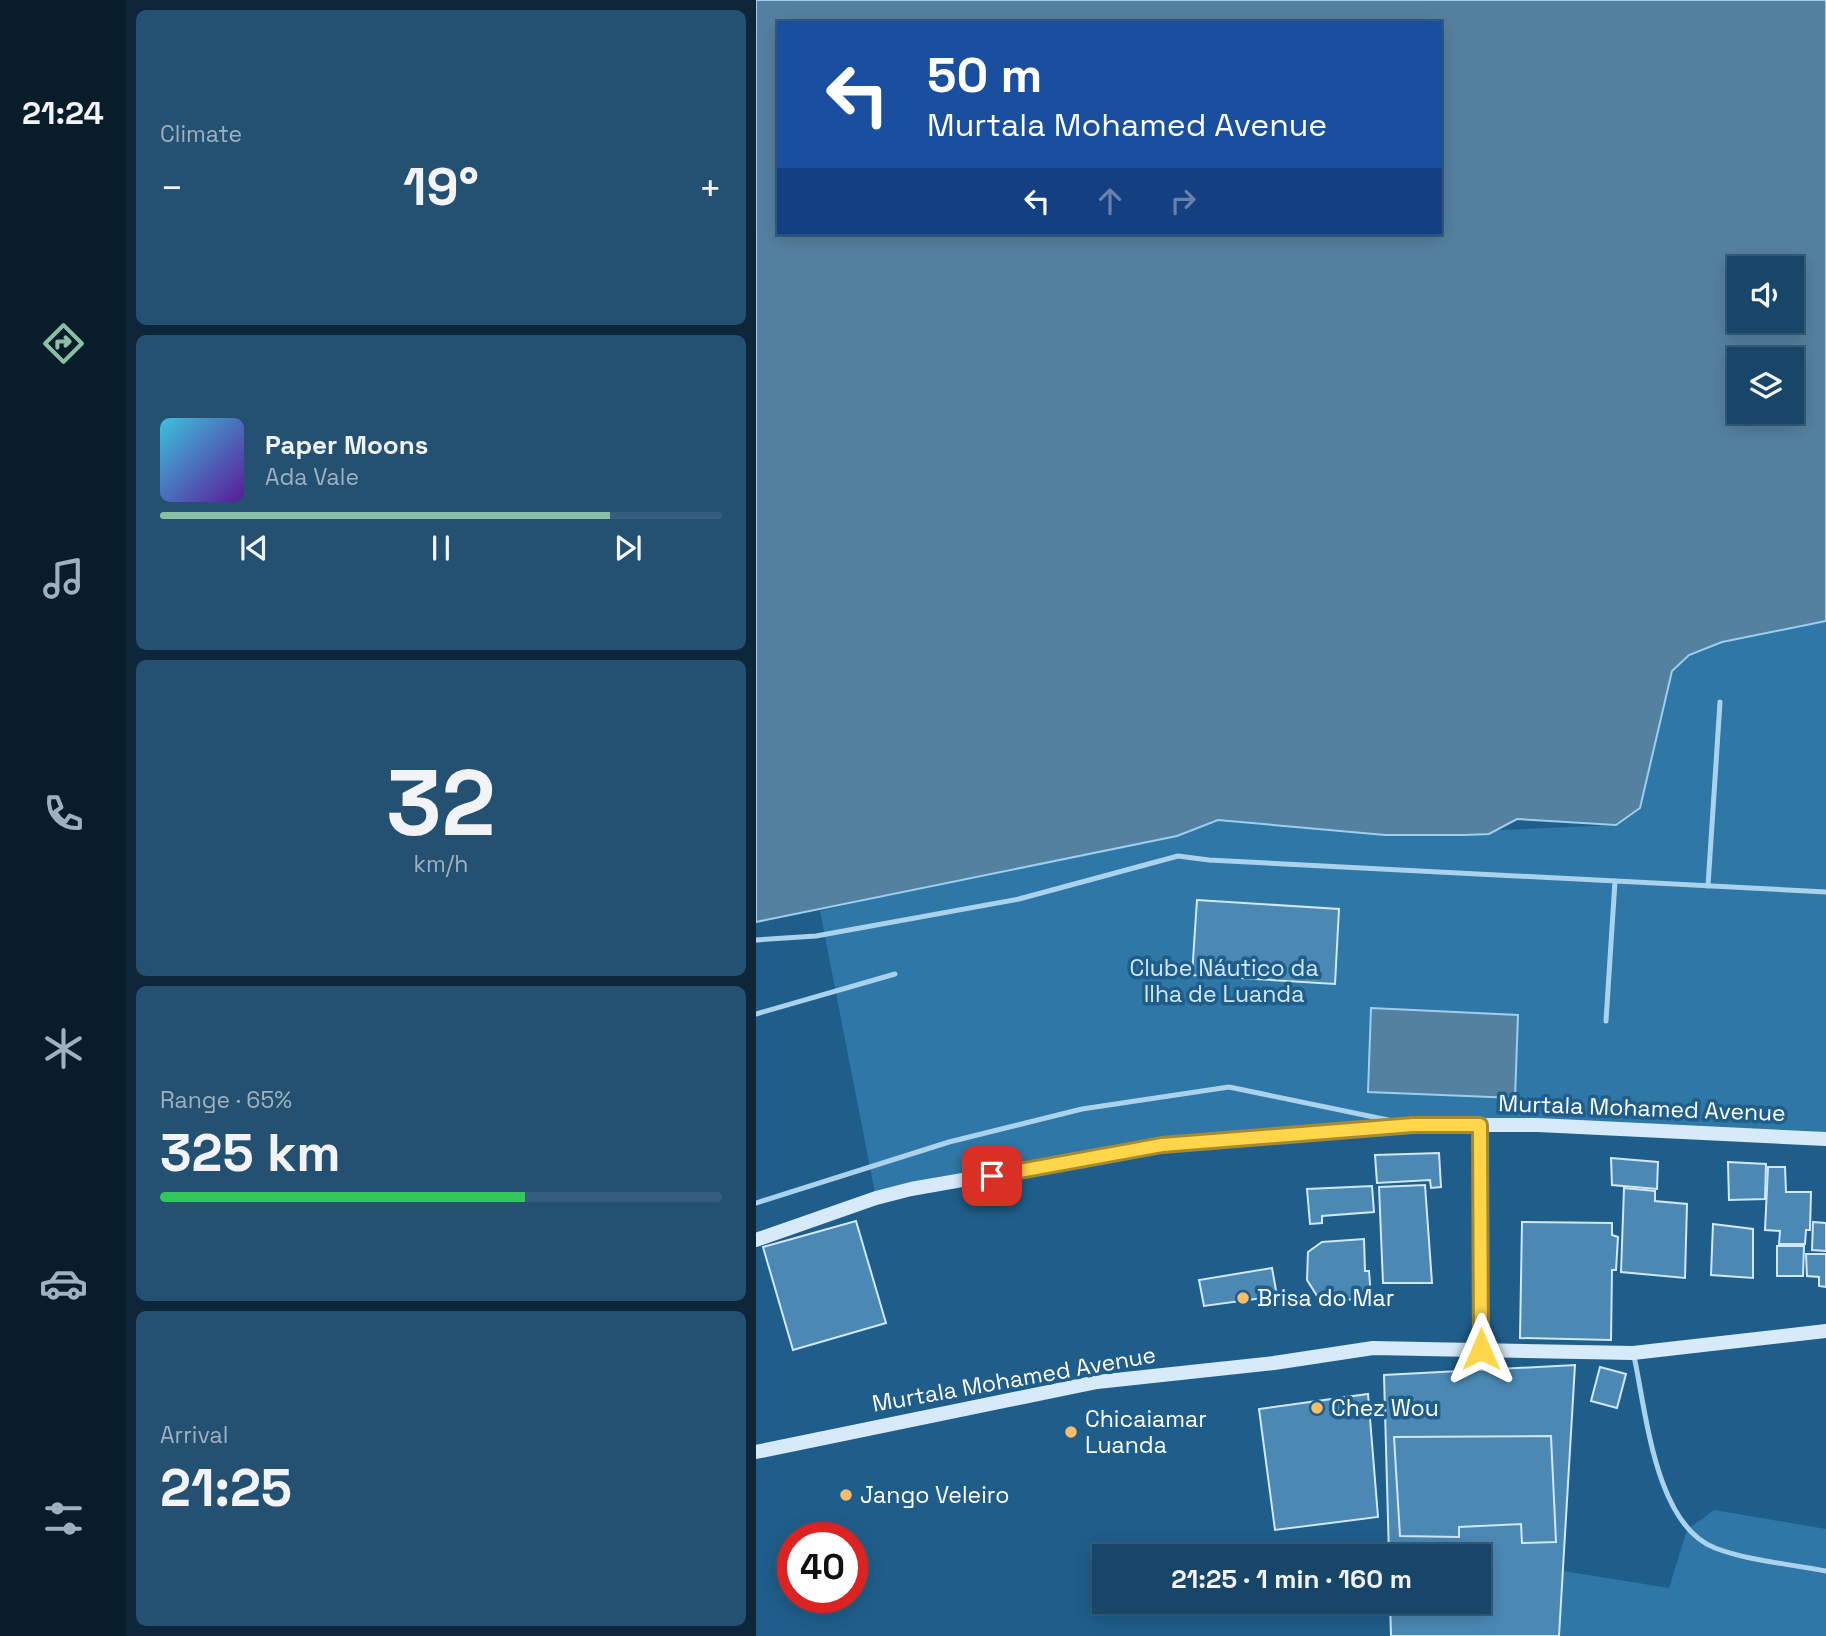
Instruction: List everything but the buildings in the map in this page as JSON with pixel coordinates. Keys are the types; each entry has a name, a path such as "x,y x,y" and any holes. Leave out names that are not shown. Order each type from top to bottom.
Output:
{"street":[{"name":"Murtala Mohamed Avenue","path":"756,1240 876,1198 911,1189 1162,1145 1413,1125 1674,1130 1826,1139"},
{"path":"1480,1125 1481,1349"},
{"name":"Murtala Mohamed Avenue","path":"756,1452 1097,1382 1274,1363 1373,1348 1633,1353 1826,1331"}],"lane":[{"path":"1708,886 1720,702"},
{"path":"756,940 816,936 1019,898 1178,856 1209,860 1826,892"},
{"path":"1606,1021 1615,881"},
{"path":"756,1014 895,974"},
{"path":"756,1203 949,1142 1082,1109 1229,1087 1413,1125"},
{"path":"1633,1353 1659,1471 1670,1503 1687,1530 1714,1548 1826,1571"}],"green space":[{"name":"Clube Náutico da Ilha de Luanda","path":"1826,621 1826,1139 1413,1125 1162,1145 876,1198 820,911 1218,820 1385,835 1616,825 1640,808 1672,671 1689,655 1722,642"},
{"path":"1714,1510 1826,1529 1826,1636 1560,1636 1563,1571 1669,1588 1687,1530"}],"shaded area":[{"path":"756,0 1826,0 1826,621 1722,642 1689,655 1672,671 1640,808 1616,825 1517,819 1489,834 1385,835 1218,820 1177,836 756,922"},
{"path":"1371,1008 1518,1015 1515,1098 1368,1092"}],"place":[{"name":"Brisa do Mar","path":"1243,1298"},
{"name":"Chez Wou","path":"1317,1408"},
{"name":"Chicaiamar Luanda","path":"1071,1432"},
{"name":"Jango Veleiro","path":"846,1495"}],"route":[{"path":"992,1176 1162,1145 1413,1125 1480,1125 1481,1349"}]}
